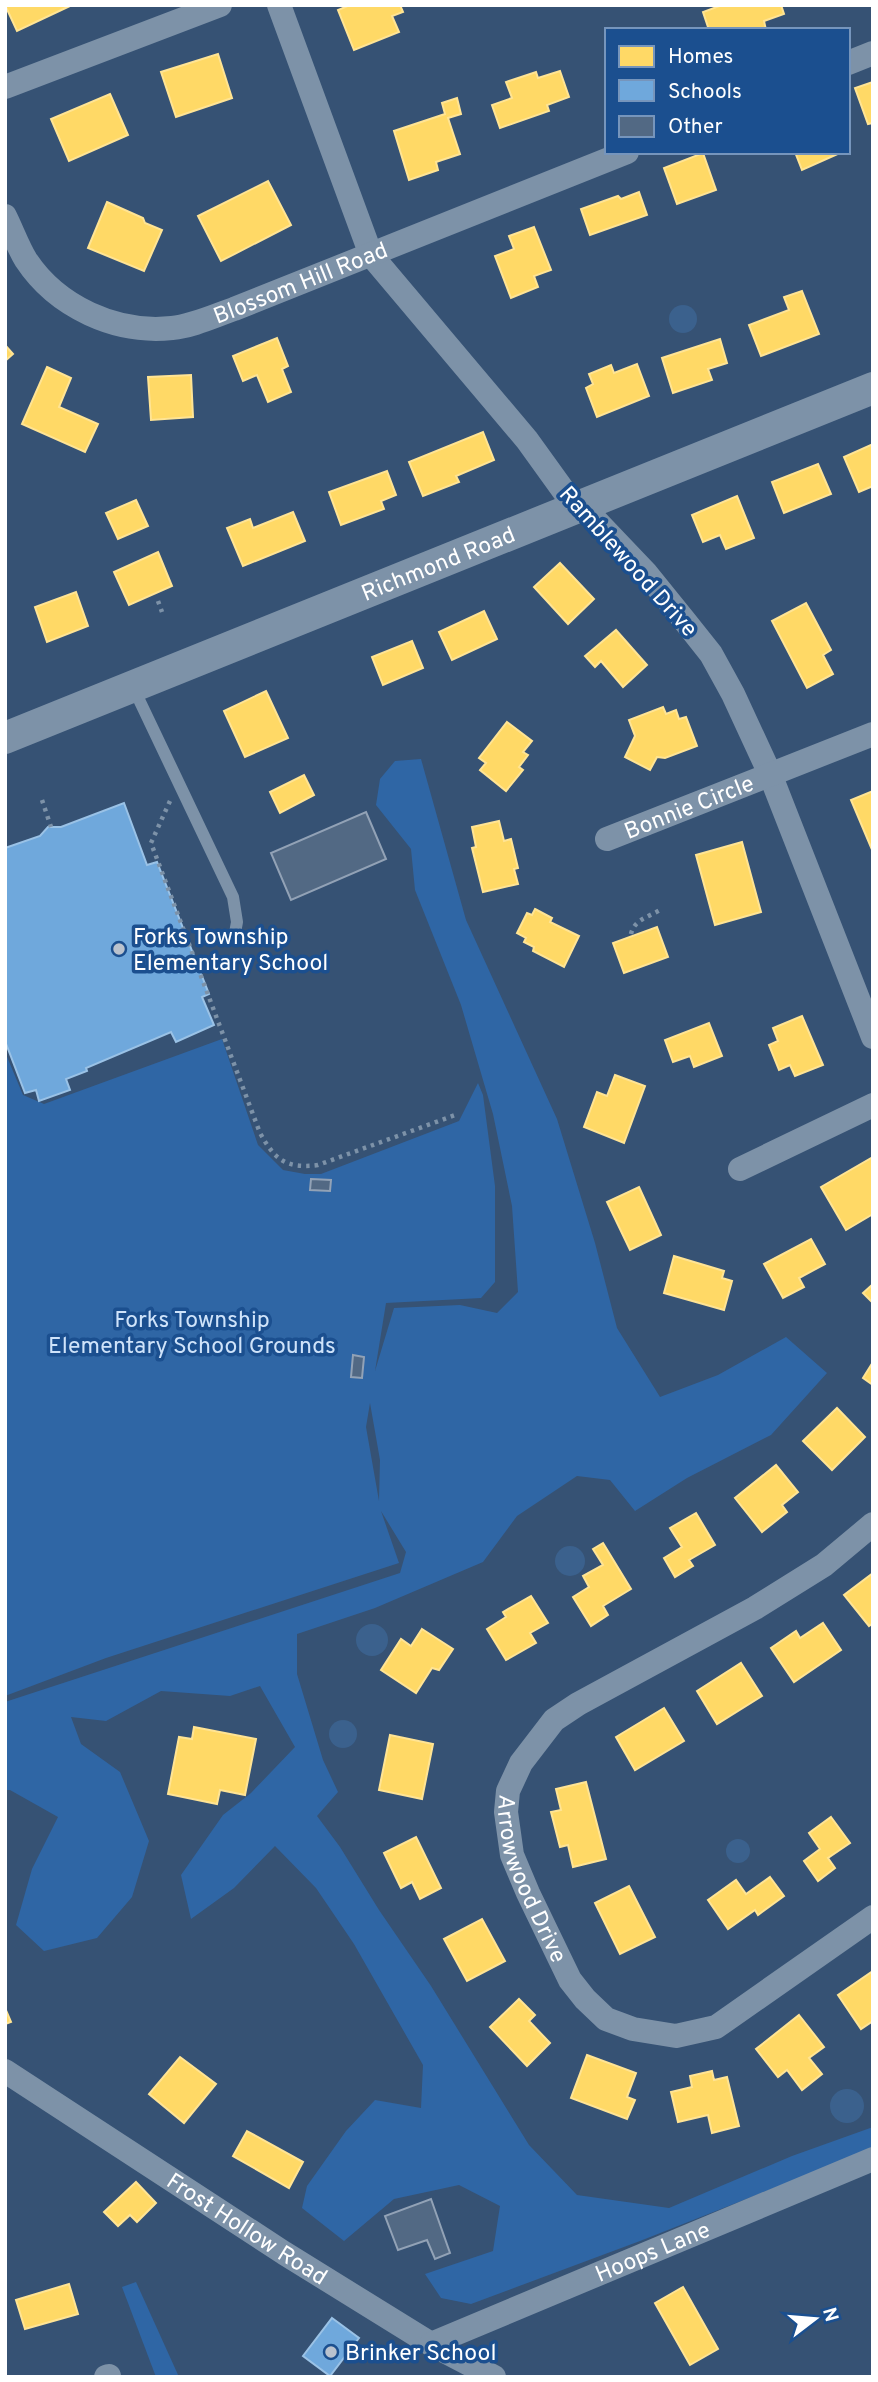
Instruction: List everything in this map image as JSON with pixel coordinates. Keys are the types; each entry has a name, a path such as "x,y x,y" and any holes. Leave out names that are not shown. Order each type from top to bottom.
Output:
{"street":[{"path":"5,87 220,5"},
{"name":"Ramblewood Drive","path":"279,5 372,256 527,440 576,508 585,509 646,573 710,654 733,694 770,774 872,1032"},
{"path":"850,62 873,53"},
{"name":"Blossom Hill Road","path":"5,216 27,260 53,290 81,311 103,319 148,328 173,328 201,321 372,256 622,154"},
{"name":"Richmond Road","path":"5,738 873,388"},
{"name":"Bonnie Circle","path":"607,839 873,734"},
{"path":"740,1169 873,1105"},
{"name":"Arrowwood Drive","path":"873,1524 824,1565 755,1608 578,1704 554,1720 521,1763 508,1791 506,1812 512,1855 570,1980 606,2019 633,2029 676,2036 716,2027 873,1917"},
{"name":"Frost Hollow Road","path":"5,2071 284,2253 430,2344 495,2377"},
{"name":"Hoops Lane","path":"430,2344 873,2159"}],"lane":[{"path":"133,686 233,897 237,922 235,933"}],"path":[{"path":"158,601 163,612"},
{"path":"166,789 171,801 151,843 260,1133 276,1157 300,1167 318,1166 458,1114"},
{"path":"42,800 51,827"},
{"path":"631,934 638,922 660,911"}],"green space":[{"name":"Forks Township Elementary School Grounds","path":"421,759 466,920 557,1119 595,1243 617,1328 660,1397 718,1375 786,1337 827,1373 771,1435 687,1478 635,1511 610,1480 577,1476 517,1516 483,1562 375,1608 297,1634 297,1674 323,1760 338,1792 317,1816 431,1986 529,2145 577,2195 669,2208 792,2156 873,2127 873,2149 471,2304 441,2298 425,2274 493,2251 500,2206 459,2185 394,2199 344,2241 302,2208 307,2186 346,2131 375,2100 421,2108 423,2065 354,1944 316,1888 275,1846 234,1888 191,1919 181,1875 223,1815 251,1793 295,1747 260,1686 230,1696 161,1691 106,1721 71,1717 81,1744 120,1772 149,1841 132,1897 97,1938 44,1951 16,1925 32,1869 58,1817 10,1790 5,1790 5,1702 400,1573 406,1552 381,1511 399,1563 106,1658 5,1696 5,1052 23,1095 44,1104 222,1039 258,1145 283,1170 305,1174 321,1174 459,1121 478,1083 483,1095 495,1186 495,1282 481,1298 386,1303 375,1371 394,1308 460,1305 497,1313 518,1292 512,1206 493,1114 461,1005 415,890 411,849 376,805 380,779 395,761","holes":["370,1403 380,1460 379,1501 366,1427"]},
{"path":"136,2282 179,2377 156,2377 122,2287"}],"shaded area":[{"path":"683,305 693,309 697,319 693,329 683,333 673,329 669,319 673,309"},
{"path":"570,1546 581,1550 585,1561 581,1572 570,1576 559,1572 555,1561 559,1550"},
{"path":"372,1624 383,1629 388,1640 383,1651 372,1656 361,1651 356,1640 361,1629"},
{"path":"343,1720 353,1724 357,1734 353,1744 343,1748 333,1744 329,1734 333,1724"},
{"path":"738,1839 747,1842 750,1851 747,1860 738,1863 729,1860 726,1851 729,1842"},
{"path":"847,2089 859,2094 864,2106 859,2118 847,2123 835,2118 830,2106 835,2094"}],"building: Homes":[{"path":"5,5 72,5 17,31"},
{"path":"350,5 400,5 403,12 392,16 399,32 354,50 338,10"},
{"path":"722,5 781,5 784,14 764,21 766,28 708,28 703,12"},
{"path":"218,54 232,98 176,117 161,72"},
{"path":"560,71 569,97 547,105 549,111 500,128 492,105 512,98 506,82 536,72 538,78"},
{"path":"873,82 873,123 868,124 855,88"},
{"path":"110,94 128,135 69,161 51,119"},
{"path":"457,98 461,114 448,118 460,154 436,162 438,170 409,180 394,131 445,114 442,103"},
{"path":"703,154 716,190 677,204 664,168"},
{"path":"796,154 838,154 802,170"},
{"path":"268,181 291,225 221,261 198,216"},
{"path":"639,192 647,215 590,235 581,209"},
{"path":"107,202 162,230 144,271 88,248"},
{"path":"534,227 551,270 534,276 538,287 511,298 495,256 514,249 509,236"},
{"path":"802,291 819,334 761,356 749,325 789,310 784,297"},
{"path":"277,338 288,366 282,369 291,392 268,402 257,375 243,381 233,356"},
{"path":"720,339 727,363 708,369 712,380 673,393 662,358"},
{"path":"5,345 13,354 5,361"},
{"path":"637,364 649,396 597,417 586,388 593,384 589,374 611,365 614,373"},
{"path":"47,367 71,378 59,407 98,424 85,452 22,424"},
{"path":"191,375 193,417 151,420 148,377"},
{"path":"483,432 494,460 456,476 459,482 423,496 409,462"},
{"path":"873,444 873,486 859,492 844,457"},
{"path":"818,464 831,494 784,513 772,482"},
{"path":"387,471 396,495 381,501 384,509 341,525 329,492"},
{"path":"737,496 754,538 726,549 720,535 703,542 692,515"},
{"path":"136,500 148,526 118,539 106,513"},
{"path":"293,512 305,541 243,566 227,528 250,519 253,528"},
{"path":"158,552 172,586 129,605 114,572"},
{"path":"560,563 594,599 568,624 534,587"},
{"path":"76,592 88,626 47,642 35,607"},
{"path":"806,603 831,650 823,655 833,674 807,688 772,621"},
{"path":"484,611 497,639 452,660 439,632"},
{"path":"616,630 647,665 623,687 601,661 595,667 585,656"},
{"path":"412,641 423,668 383,685 372,657"},
{"path":"266,691 288,738 245,757 224,711"},
{"path":"663,707 666,714 676,710 679,719 686,717 697,746 665,758 657,757 650,770 625,757 635,736 629,720"},
{"path":"507,722 532,741 523,752 528,755 519,767 523,770 506,791 480,770 486,763 479,758"},
{"path":"304,775 314,795 280,813 270,792"},
{"path":"873,791 873,852 851,800"},
{"path":"499,821 504,841 511,839 518,868 514,869 518,884 483,892 472,848 476,847 472,827"},
{"path":"742,842 761,912 715,925 696,855"},
{"path":"535,909 552,918 550,922 579,936 564,967 533,951 534,947 524,942 526,938 517,933 527,913 532,915"},
{"path":"657,927 668,957 624,973 613,943"},
{"path":"802,1016 823,1065 795,1076 790,1065 779,1070 769,1045 778,1041 773,1028"},
{"path":"709,1023 722,1056 694,1067 690,1056 673,1062 665,1040"},
{"path":"615,1075 645,1086 624,1143 584,1127 597,1092 607,1096"},
{"path":"873,1157 873,1214 846,1230 821,1187"},
{"path":"639,1187 661,1235 630,1250 607,1202"},
{"path":"811,1239 825,1264 799,1278 804,1287 783,1298 764,1264"},
{"path":"674,1256 724,1271 722,1278 732,1281 724,1310 664,1293"},
{"path":"873,1284 873,1301 872,1302 863,1293"},
{"path":"873,1362 873,1385 863,1378"},
{"path":"837,1408 865,1437 832,1470 803,1441"},
{"path":"776,1465 798,1492 782,1505 787,1512 762,1532 735,1498"},
{"path":"696,1513 715,1545 689,1560 693,1566 675,1577 664,1558 682,1547 670,1528"},
{"path":"603,1543 631,1589 603,1606 608,1615 591,1626 573,1597 589,1587 583,1576 603,1565 593,1549"},
{"path":"873,1573 873,1623 869,1626 844,1595"},
{"path":"531,1596 548,1623 530,1633 536,1643 506,1660 487,1629 506,1617 503,1612"},
{"path":"823,1623 841,1650 794,1682 771,1648 796,1631 800,1638"},
{"path":"422,1629 453,1649 439,1670 432,1668 416,1693 381,1670 401,1639 411,1646"},
{"path":"741,1663 762,1696 717,1724 697,1691"},
{"path":"664,1708 684,1741 635,1770 616,1737"},
{"path":"194,1727 256,1739 245,1795 220,1790 217,1804 168,1794 179,1737 192,1739"},
{"path":"390,1735 433,1744 422,1799 379,1790"},
{"path":"586,1782 606,1859 573,1867 568,1845 560,1847 551,1812 561,1810 556,1789"},
{"path":"831,1817 850,1843 828,1858 835,1868 818,1881 804,1861 820,1849 809,1833"},
{"path":"416,1837 441,1888 420,1899 412,1882 401,1888 384,1853"},
{"path":"770,1877 784,1896 758,1915 755,1910 728,1929 708,1900 736,1880 746,1894"},
{"path":"629,1886 655,1937 620,1954 595,1903"},
{"path":"482,1919 505,1961 467,1981 444,1939"},
{"path":"873,1971 873,2021 861,2029 838,1995"},
{"path":"519,1999 535,2015 529,2021 550,2043 527,2066 490,2027"},
{"path":"5,2008 11,2022 5,2024"},
{"path":"799,2015 824,2047 809,2058 822,2074 802,2090 787,2070 778,2077 756,2049"},
{"path":"587,2055 636,2073 627,2097 635,2100 627,2119 571,2098"},
{"path":"180,2057 216,2084 184,2123 149,2094"},
{"path":"712,2071 714,2080 727,2077 739,2126 712,2133 708,2115 678,2122 671,2092 692,2087 690,2076"},
{"path":"247,2131 303,2162 289,2188 233,2156"},
{"path":"136,2182 156,2203 137,2222 130,2215 118,2226 104,2212"},
{"path":"69,2284 78,2314 25,2329 16,2300"},
{"path":"683,2287 718,2349 690,2365 655,2303"}],"building: Schools":[{"path":"124,803 147,865 157,862 209,994 202,997 214,1025 176,1042 171,1032 86,1068 87,1071 66,1079 70,1090 39,1101 36,1090 25,1093 5,1041 5,848 40,836 48,827 61,827"},
{"path":"332,2318 359,2338 330,2376 303,2356"}],"building: Other":[{"path":"366,812 386,859 291,900 271,853"},
{"path":"311,1179 331,1180 330,1191 310,1190"},
{"path":"353,1355 364,1357 362,1378 351,1377"},
{"path":"431,2199 450,2253 435,2259 427,2240 398,2250 385,2216"}],"place":[{"name":"Forks Township Elementary School","path":"119,949"},
{"name":"Brinker School","path":"331,2352"}]}
